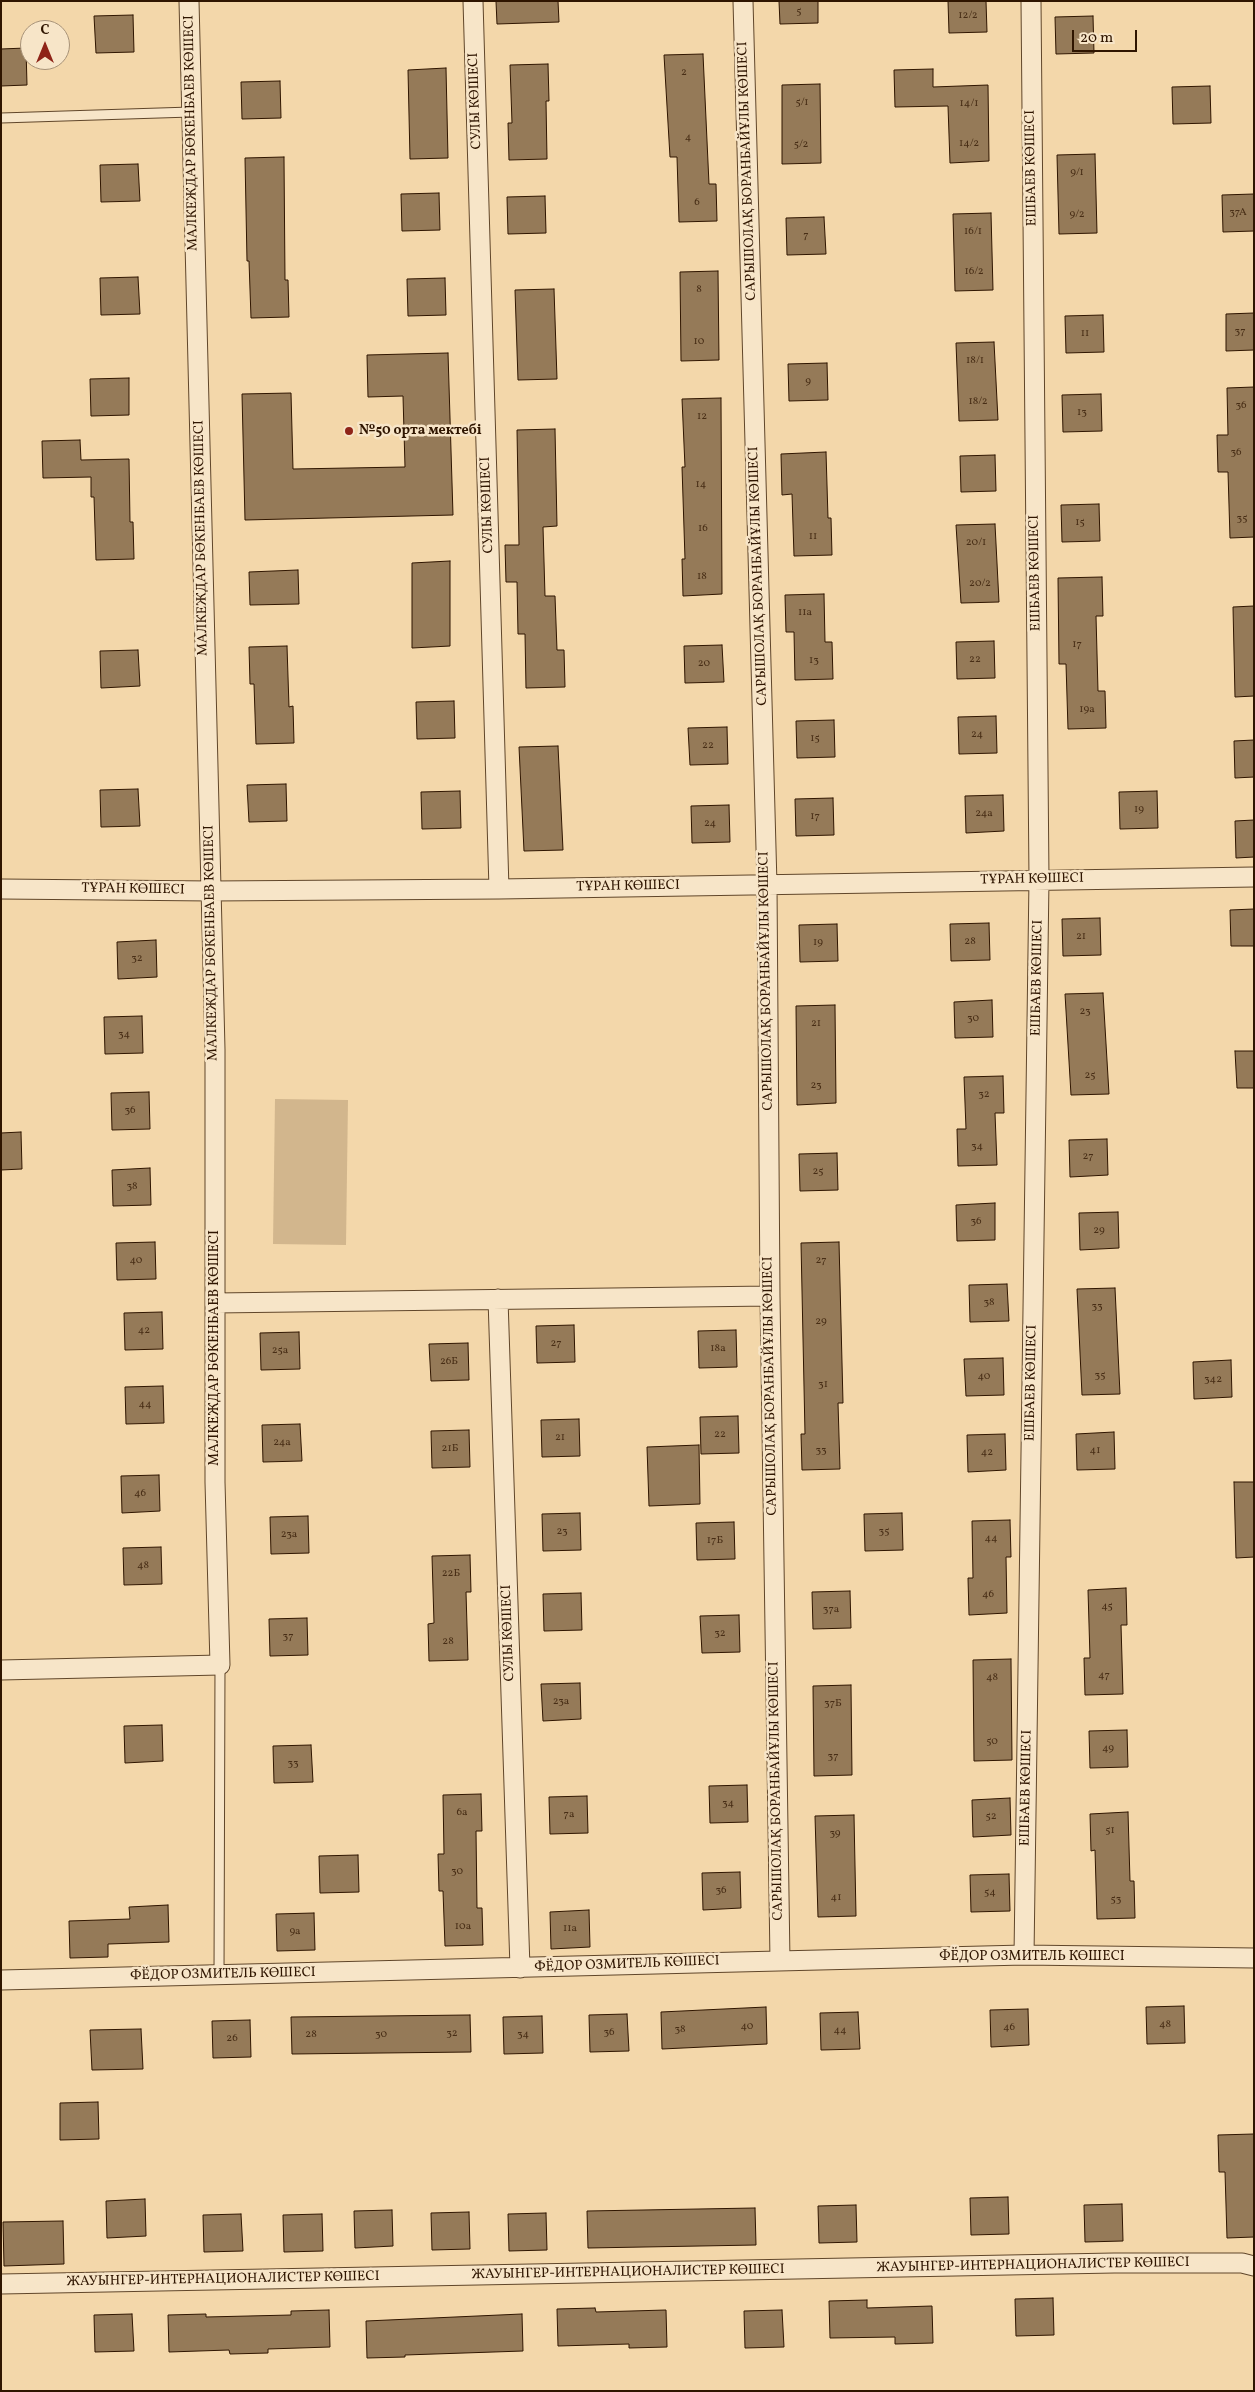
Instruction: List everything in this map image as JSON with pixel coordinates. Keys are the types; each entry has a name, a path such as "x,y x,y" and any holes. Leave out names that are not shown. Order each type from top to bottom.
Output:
{"street":[{"name":"МАЛКЕЖДАР БӨКЕНБАЕВ КӨШЕСІ","path":"189,1 215,1049 215,1482 220,1665"},
{"name":"СУЛЫ КӨШЕСІ","path":"473,1 499,890"},
{"name":"САРЫШОЛАҚ БОРАНБАЙҰЛЫ КӨШЕСІ","path":"744,1 767,885 770,1296 780,1961"},
{"name":"ЕШБАЕВ КӨШЕСІ","path":"1024,1955 1039,880 1030,1"},
{"name":"ТҰРАН КӨШЕСІ","path":"1,889 211,891 499,890 1254,878"},
{"path":"215,1303 770,1296"},
{"name":"СУЛЫ КӨШЕСІ","path":"498,1299 520,1968"},
{"path":"1,1670 220,1665"},
{"name":"ФЁДОР ОЗМИТЕЛЬ КӨШЕСІ","path":"1,1980 1024,1955 1254,1958"},
{"name":"ЖАУЫНГЕР-ИНТЕРНАЦИОНАЛИСТЕР КӨШЕСІ","path":"1,2284 1104,2264 1242,2263 1254,2266"}],"lane":[{"path":"1,118 191,112"},
{"path":"219,1975 220,1665"}],"shaded area":[{"path":"275,1099 348,1100 346,1245 273,1244"}],"building":[{"path":"496,1 558,1 559,22 497,24"},
{"path":"779,1 818,1 818,23 780,24"},
{"path":"948,1 986,1 987,32 949,33"},
{"path":"133,15 134,52 96,53 94,16"},
{"path":"1093,16 1094,53 1056,54 1055,17"},
{"path":"20,48 20,70 27,70 27,85 1,86 1,49"},
{"path":"703,54 709,184 716,184 717,221 679,222 677,157 670,157 664,55"},
{"path":"548,64 549,101 546,101 547,159 509,160 508,123 512,123 510,65"},
{"path":"446,68 448,158 410,159 408,70"},
{"path":"933,69 933,87 988,85 989,161 950,163 948,106 895,107 894,70"},
{"path":"280,81 281,118 242,119 241,82"},
{"path":"820,84 821,163 782,164 782,85"},
{"path":"1210,86 1211,123 1173,124 1172,87"},
{"path":"1095,154 1097,233 1059,234 1057,155"},
{"path":"284,157 285,280 288,280 289,317 251,318 249,261 247,261 245,158"},
{"path":"138,164 140,201 101,202 100,165"},
{"path":"439,193 440,230 402,231 401,194"},
{"path":"1254,194 1254,231 1223,232 1222,195"},
{"path":"545,196 546,233 508,234 507,197"},
{"path":"991,213 993,290 955,291 953,214"},
{"path":"824,217 826,254 787,255 786,218"},
{"path":"718,271 719,360 681,361 680,272"},
{"path":"138,277 140,314 101,315 100,278"},
{"path":"445,278 446,315 408,316 407,279"},
{"path":"554,289 557,379 518,380 515,290"},
{"path":"1254,313 1254,350 1226,351 1226,314"},
{"path":"1103,315 1104,352 1066,353 1065,316"},
{"path":"994,342 998,420 959,421 956,343"},
{"path":"448,353 453,515 245,520 242,394 291,393 293,469 405,467 403,396 368,397 367,355"},
{"path":"827,363 828,400 789,401 788,364"},
{"path":"129,378 129,415 91,416 90,379"},
{"path":"1254,387 1254,537 1230,538 1228,472 1218,472 1217,435 1228,435 1227,388"},
{"path":"1101,394 1102,431 1063,432 1062,395"},
{"path":"721,398 722,594 683,596 682,559 685,559 682,467 685,467 682,399"},
{"path":"555,429 557,526 543,527 545,596 555,596 557,650 564,650 565,687 526,688 525,634 518,634 517,582 506,582 505,545 519,545 517,430"},
{"path":"80,440 81,460 129,459 130,522 133,522 134,559 96,560 94,497 91,497 91,477 43,478 42,441"},
{"path":"826,452 828,518 831,518 832,555 794,556 792,494 782,495 781,454"},
{"path":"995,455 996,491 961,492 960,456"},
{"path":"1099,504 1100,541 1062,542 1061,505"},
{"path":"995,524 999,602 961,603 956,525"},
{"path":"450,561 450,646 412,648 412,563"},
{"path":"298,570 299,604 250,605 249,572"},
{"path":"1102,577 1103,616 1096,616 1098,691 1105,691 1106,728 1068,729 1066,664 1059,664 1058,578"},
{"path":"824,594 825,642 832,642 833,679 795,680 794,632 786,632 785,595"},
{"path":"1254,606 1254,696 1235,697 1233,607"},
{"path":"994,641 995,678 957,679 956,642"},
{"path":"722,645 724,682 685,683 684,646"},
{"path":"287,646 289,707 293,706 294,743 256,744 254,684 250,684 249,647"},
{"path":"138,650 140,686 101,688 100,651"},
{"path":"454,701 455,738 417,739 416,702"},
{"path":"996,716 997,753 959,754 958,717"},
{"path":"834,720 835,757 797,758 796,721"},
{"path":"727,727 728,764 690,765 688,728"},
{"path":"1254,740 1254,777 1235,778 1234,741"},
{"path":"558,746 563,850 524,851 519,747"},
{"path":"286,784 287,821 249,822 247,785"},
{"path":"138,789 140,826 101,827 100,790"},
{"path":"460,791 461,828 422,829 421,792"},
{"path":"1157,791 1158,828 1120,829 1119,792"},
{"path":"1003,795 1004,831 966,833 965,796"},
{"path":"833,798 834,835 796,836 795,799"},
{"path":"729,805 730,842 692,843 691,806"},
{"path":"1254,820 1254,857 1236,858 1235,821"},
{"path":"1254,909 1254,946 1231,946 1230,910"},
{"path":"1100,918 1101,955 1063,956 1062,919"},
{"path":"989,923 990,960 951,961 950,924"},
{"path":"837,924 838,961 800,962 799,925"},
{"path":"156,940 157,977 118,979 117,942"},
{"path":"1103,993 1109,1094 1071,1095 1065,994"},
{"path":"992,1000 993,1037 955,1038 954,1002"},
{"path":"835,1005 836,1103 797,1105 796,1006"},
{"path":"142,1016 143,1053 105,1054 104,1017"},
{"path":"1235,1051 1254,1051 1254,1088 1237,1088"},
{"path":"1003,1076 1004,1113 995,1113 997,1165 958,1166 957,1129 966,1129 964,1077"},
{"path":"149,1092 150,1129 112,1130 111,1093"},
{"path":"21,1132 22,1169 1,1170 1,1133"},
{"path":"1107,1139 1108,1175 1070,1177 1069,1140"},
{"path":"837,1153 838,1190 800,1191 799,1154"},
{"path":"150,1168 151,1205 113,1206 112,1170"},
{"path":"995,1203 995,1240 957,1241 956,1205"},
{"path":"1118,1212 1119,1248 1080,1250 1079,1213"},
{"path":"155,1242 156,1279 117,1280 116,1243"},
{"path":"839,1242 843,1403 838,1403 840,1469 802,1470 801,1434 805,1434 801,1243"},
{"path":"1007,1284 1009,1321 970,1322 969,1285"},
{"path":"1115,1288 1120,1394 1082,1395 1077,1289"},
{"path":"162,1312 163,1349 125,1350 124,1313"},
{"path":"574,1325 575,1362 537,1363 536,1326"},
{"path":"736,1330 737,1367 699,1368 698,1331"},
{"path":"299,1332 300,1369 261,1370 260,1333"},
{"path":"468,1343 469,1380 431,1381 429,1344"},
{"path":"1003,1358 1004,1395 966,1396 964,1359"},
{"path":"1231,1360 1232,1397 1194,1399 1193,1362"},
{"path":"163,1386 164,1423 126,1424 125,1387"},
{"path":"738,1416 739,1453 701,1454 700,1417"},
{"path":"579,1419 580,1456 542,1457 541,1420"},
{"path":"300,1424 302,1461 263,1462 262,1425"},
{"path":"469,1430 470,1467 432,1468 431,1431"},
{"path":"1114,1432 1115,1469 1077,1470 1076,1434"},
{"path":"1005,1434 1006,1470 968,1472 967,1435"},
{"path":"699,1445 700,1504 649,1506 647,1447"},
{"path":"159,1475 160,1511 122,1513 121,1476"},
{"path":"1234,1482 1254,1482 1254,1557 1236,1558"},
{"path":"580,1513 581,1550 543,1551 542,1514"},
{"path":"902,1513 903,1550 865,1551 864,1514"},
{"path":"308,1516 309,1553 271,1554 270,1517"},
{"path":"1010,1520 1011,1557 1006,1557 1007,1613 969,1615 968,1578 973,1578 972,1521"},
{"path":"734,1522 735,1559 697,1560 696,1523"},
{"path":"161,1547 162,1584 124,1585 123,1548"},
{"path":"470,1555 471,1592 466,1592 468,1660 429,1661 428,1624 434,1623 432,1556"},
{"path":"1126,1588 1127,1625 1121,1625 1123,1694 1085,1695 1084,1658 1090,1658 1088,1590"},
{"path":"850,1591 851,1628 813,1629 812,1592"},
{"path":"581,1593 582,1630 544,1631 543,1594"},
{"path":"739,1615 740,1652 702,1653 700,1616"},
{"path":"307,1618 308,1655 270,1656 269,1619"},
{"path":"1011,1659 1012,1760 974,1761 973,1660"},
{"path":"580,1683 581,1719 543,1721 541,1684"},
{"path":"851,1685 852,1775 814,1776 813,1686"},
{"path":"162,1725 163,1761 125,1763 124,1726"},
{"path":"1127,1730 1128,1767 1090,1768 1089,1731"},
{"path":"311,1745 313,1782 274,1783 273,1746"},
{"path":"747,1785 748,1822 710,1823 709,1786"},
{"path":"481,1794 482,1831 476,1831 477,1908 482,1908 483,1945 445,1946 443,1891 439,1891 438,1854 444,1854 443,1795"},
{"path":"587,1796 588,1833 550,1834 549,1797"},
{"path":"1010,1798 1011,1835 973,1837 972,1800"},
{"path":"1128,1812 1130,1881 1134,1881 1135,1918 1097,1919 1095,1850 1091,1851 1090,1814"},
{"path":"854,1815 856,1916 818,1917 815,1816"},
{"path":"358,1855 359,1892 320,1893 319,1856"},
{"path":"740,1872 741,1908 703,1910 702,1873"},
{"path":"1009,1874 1010,1911 971,1912 970,1875"},
{"path":"168,1905 169,1942 108,1944 108,1957 70,1958 69,1921 130,1919 129,1907"},
{"path":"589,1910 590,1947 551,1949 550,1912"},
{"path":"314,1913 315,1950 277,1951 276,1914"},
{"path":"1184,2006 1185,2043 1147,2044 1146,2007"},
{"path":"766,2007 767,2044 662,2049 661,2012"},
{"path":"1028,2009 1029,2045 991,2047 990,2010"},
{"path":"858,2012 860,2049 821,2050 820,2013"},
{"path":"627,2014 629,2051 590,2052 589,2015"},
{"path":"470,2015 471,2052 292,2054 291,2017"},
{"path":"542,2016 543,2053 504,2054 503,2017"},
{"path":"250,2020 251,2057 213,2058 212,2021"},
{"path":"141,2029 143,2069 92,2070 90,2030"},
{"path":"98,2102 99,2139 60,2140 60,2103"},
{"path":"1254,2134 1254,2237 1227,2238 1225,2172 1219,2172 1218,2135"},
{"path":"1008,2197 1009,2234 971,2235 970,2198"},
{"path":"145,2199 146,2236 107,2238 106,2201"},
{"path":"1122,2204 1123,2241 1085,2242 1084,2205"},
{"path":"856,2205 857,2242 819,2243 818,2206"},
{"path":"755,2208 756,2245 588,2248 587,2211"},
{"path":"392,2210 393,2246 355,2248 354,2211"},
{"path":"469,2212 470,2249 432,2250 431,2213"},
{"path":"546,2213 547,2250 509,2251 508,2214"},
{"path":"241,2214 243,2251 204,2252 203,2215"},
{"path":"322,2214 323,2251 284,2252 283,2215"},
{"path":"63,2221 64,2264 4,2266 3,2222"},
{"path":"1053,2298 1054,2335 1016,2336 1015,2299"},
{"path":"867,2300 867,2308 932,2306 933,2343 895,2344 895,2337 830,2338 829,2301"},
{"path":"595,2308 596,2312 666,2310 667,2347 629,2348 629,2344 558,2346 557,2309"},
{"path":"329,2310 330,2347 268,2349 268,2353 230,2354 229,2350 169,2352 168,2315 206,2314 206,2317 291,2315 291,2311"},
{"path":"782,2310 784,2347 745,2348 744,2311"},
{"path":"132,2314 134,2351 95,2352 94,2315"},
{"path":"522,2314 523,2351 367,2358 366,2321"}],"place":[{"name":"№50 орта мектебі","path":"349,431"}]}
